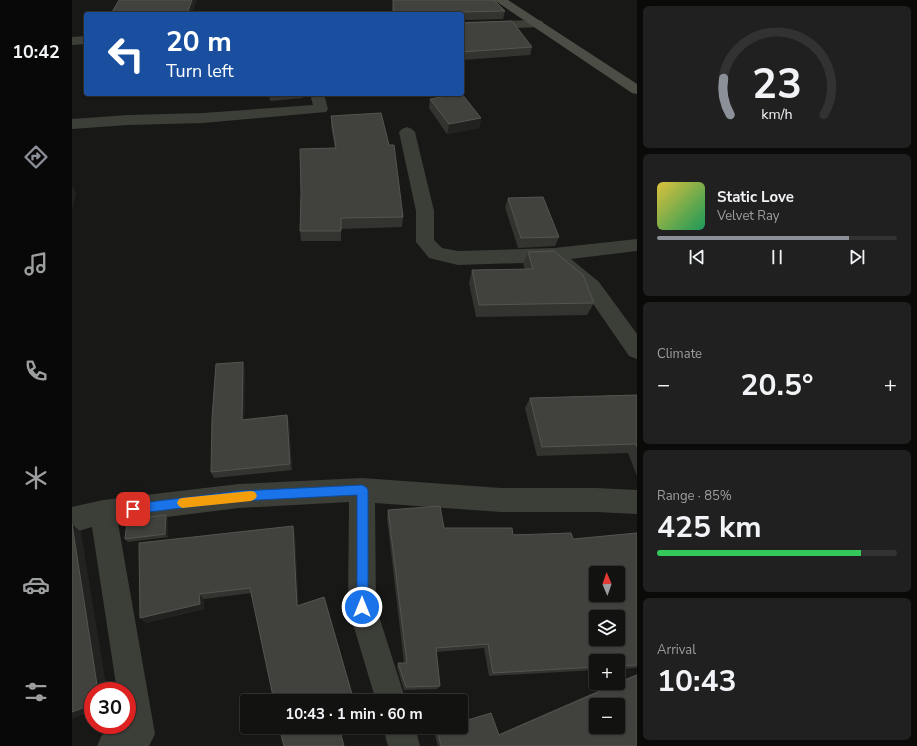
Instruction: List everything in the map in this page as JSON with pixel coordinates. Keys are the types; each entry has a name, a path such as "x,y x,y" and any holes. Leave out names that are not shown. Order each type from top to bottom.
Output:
{"main road":[{"path":"500,0 637,90"}],"street":[{"path":"464,26 538,24"},
{"path":"72,41 84,40"},
{"path":"72,124 128,120 203,118 321,109 318,96"},
{"path":"407,132 425,211 425,242 436,253 458,258 554,255 637,245"},
{"path":"554,255 592,287 637,350"},
{"path":"72,520 103,512 239,496 362,490 501,500 596,500 637,502"},
{"path":"362,490 362,607 389,694"},
{"path":"103,512 139,734 113,746"},
{"path":"400,734 404,746"}],"building":[{"path":"119,0 192,0 188,12 112,12"},
{"path":"393,0 494,0 505,11 463,12 393,12"},
{"path":"512,21 532,47 464,52 464,23"},
{"path":"447,96 464,96 481,118 449,124 430,99"},
{"path":"381,113 389,145 394,145 403,217 341,218 341,231 300,231 300,149 336,148 331,116"},
{"path":"543,197 559,237 521,238 508,198"},
{"path":"554,251 583,275 594,303 479,305 472,270 533,269 528,252"},
{"path":"243,362 242,420 287,415 290,464 211,472 212,418 216,364"},
{"path":"637,395 637,447 636,444 542,447 530,398"},
{"path":"440,506 444,528 512,528 513,535 571,533 573,539 637,533 637,665 625,666 625,654 589,654 589,667 493,673 488,644 436,648 440,686 406,687 398,663 407,663 388,510"},
{"path":"166,515 165,534 125,539 127,520"},
{"path":"72,524 97,682 84,682 84,707 72,712"},
{"path":"293,526 297,606 324,597 352,694 273,694 250,588 199,594 200,604 140,618 139,543"},
{"path":"637,675 637,746 441,746 438,734 468,734 468,720 491,713 499,735 602,690 625,690 625,680"},
{"path":"281,734 344,734 341,735 344,746 284,746"}],"slow traffic":[{"path":"182,503 239,496 251,496"}],"route":[{"path":"133,509 239,496 362,490 362,607"}]}
